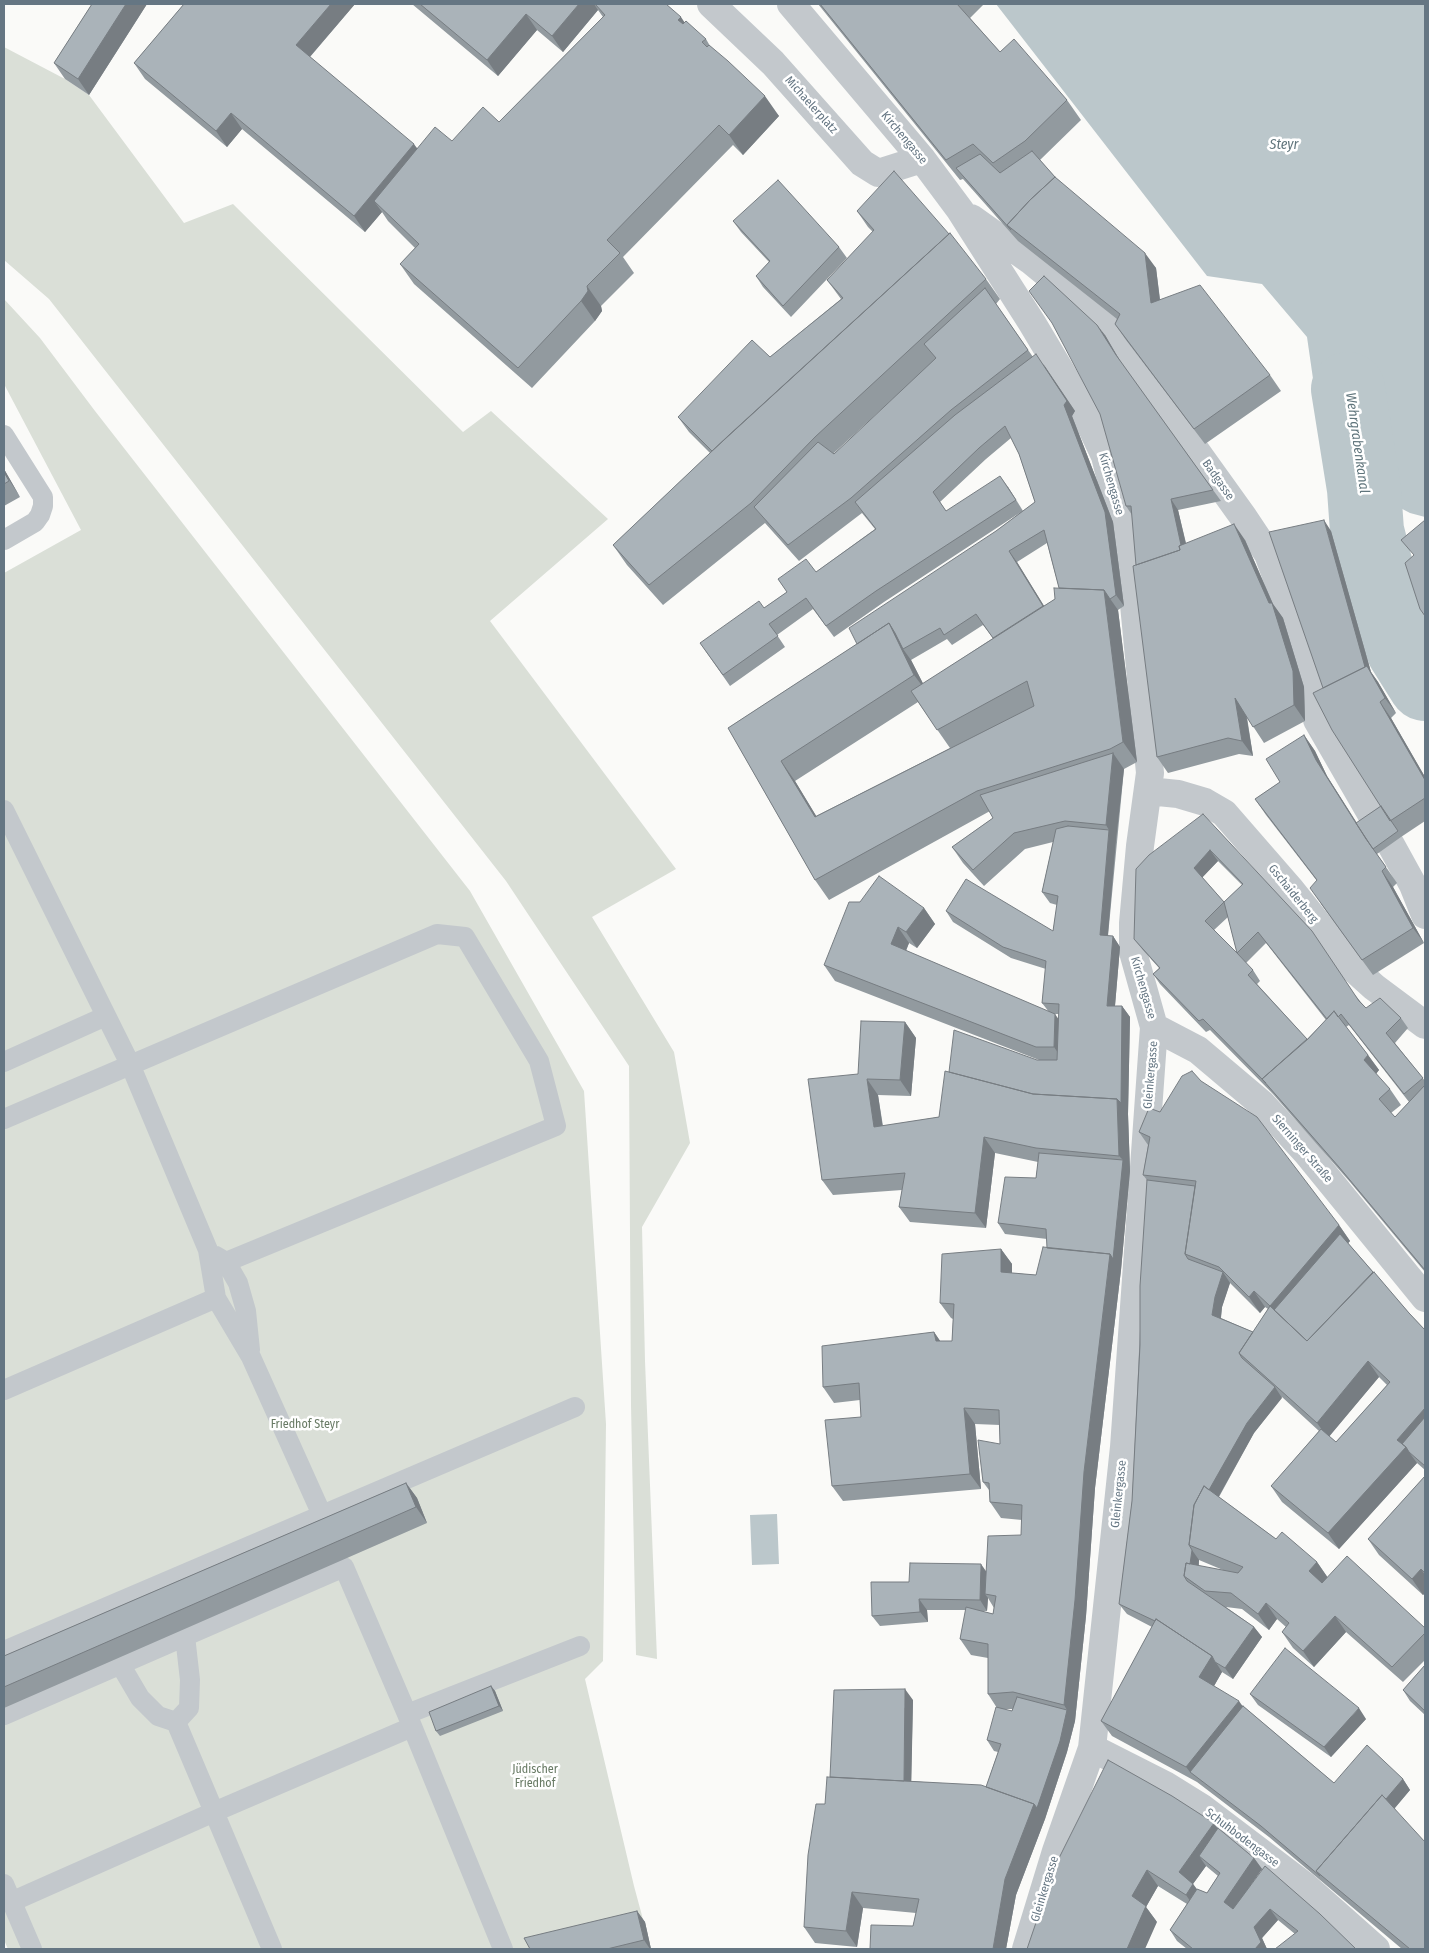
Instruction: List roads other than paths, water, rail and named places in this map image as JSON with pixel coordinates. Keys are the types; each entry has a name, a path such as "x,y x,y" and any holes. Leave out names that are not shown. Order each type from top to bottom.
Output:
{"street":[{"name":"Michaelerplatz","path":"711,4 772,63 862,163 878,173 922,159"},
{"name":"Kirchengasse","path":"790,4 922,159 960,210 1081,405 1104,456 1128,552 1150,773 1135,904 1133,952 1154,1027"},
{"name":"Badgasse","path":"960,210 1030,260 1078,299 1110,331 1244,518 1268,554 1304,652 1313,690 1317,720 1374,819"},
{"name":"Gschaiderberg","path":"1148,792 1178,794 1206,802 1224,813 1291,890 1354,969 1374,987 1425,1025"},
{"path":"1390,845 1419,880 1425,914"},
{"name":"Sierninger Straße","path":"1154,1027 1198,1050 1262,1104 1306,1152 1425,1298"},
{"name":"Gleinkergasse","path":"1026,1949 1056,1851 1092,1748 1124,1447 1154,1027"},
{"name":"Schuhbodengasse","path":"1092,1748 1165,1785 1202,1808 1305,1886 1376,1949"}],"lane":[{"path":"4,435 43,497 40,515 35,522 4,540"},
{"path":"4,810 130,1064 208,1250 216,1298 251,1357 331,1534"},
{"path":"4,1119 437,934 465,937 538,1061 556,1126 226,1262"},
{"path":"4,1062 106,1016"},
{"path":"208,1250 226,1262 238,1283 246,1311 251,1357"},
{"path":"4,1390 216,1298"},
{"path":"4,1651 575,1406"},
{"path":"4,1714 344,1566 410,1720 503,1949"},
{"path":"176,1722 189,1708 190,1680 185,1636"},
{"path":"32,1949 8,1893 214,1812 410,1720 580,1646"},
{"path":"120,1664 140,1698 158,1716 176,1722 272,1949"}],"water":[{"name":"Steyr","path":"996,4 1425,4 1425,517 1410,513 1326,469 1307,337 1262,284 1207,276"},
{"path":"777,1514 779,1564 752,1565 750,1515"}],"waterway":[{"name":"Wehrgrabenkanal","path":"1348,389 1364,489 1367,531 1383,594 1403,649 1425,684"}],"park label":[{"name":"Friedhof Steyr","path":"305,1425"},
{"name":"Jüdischer Friedhof","path":"535,1777"}]}
